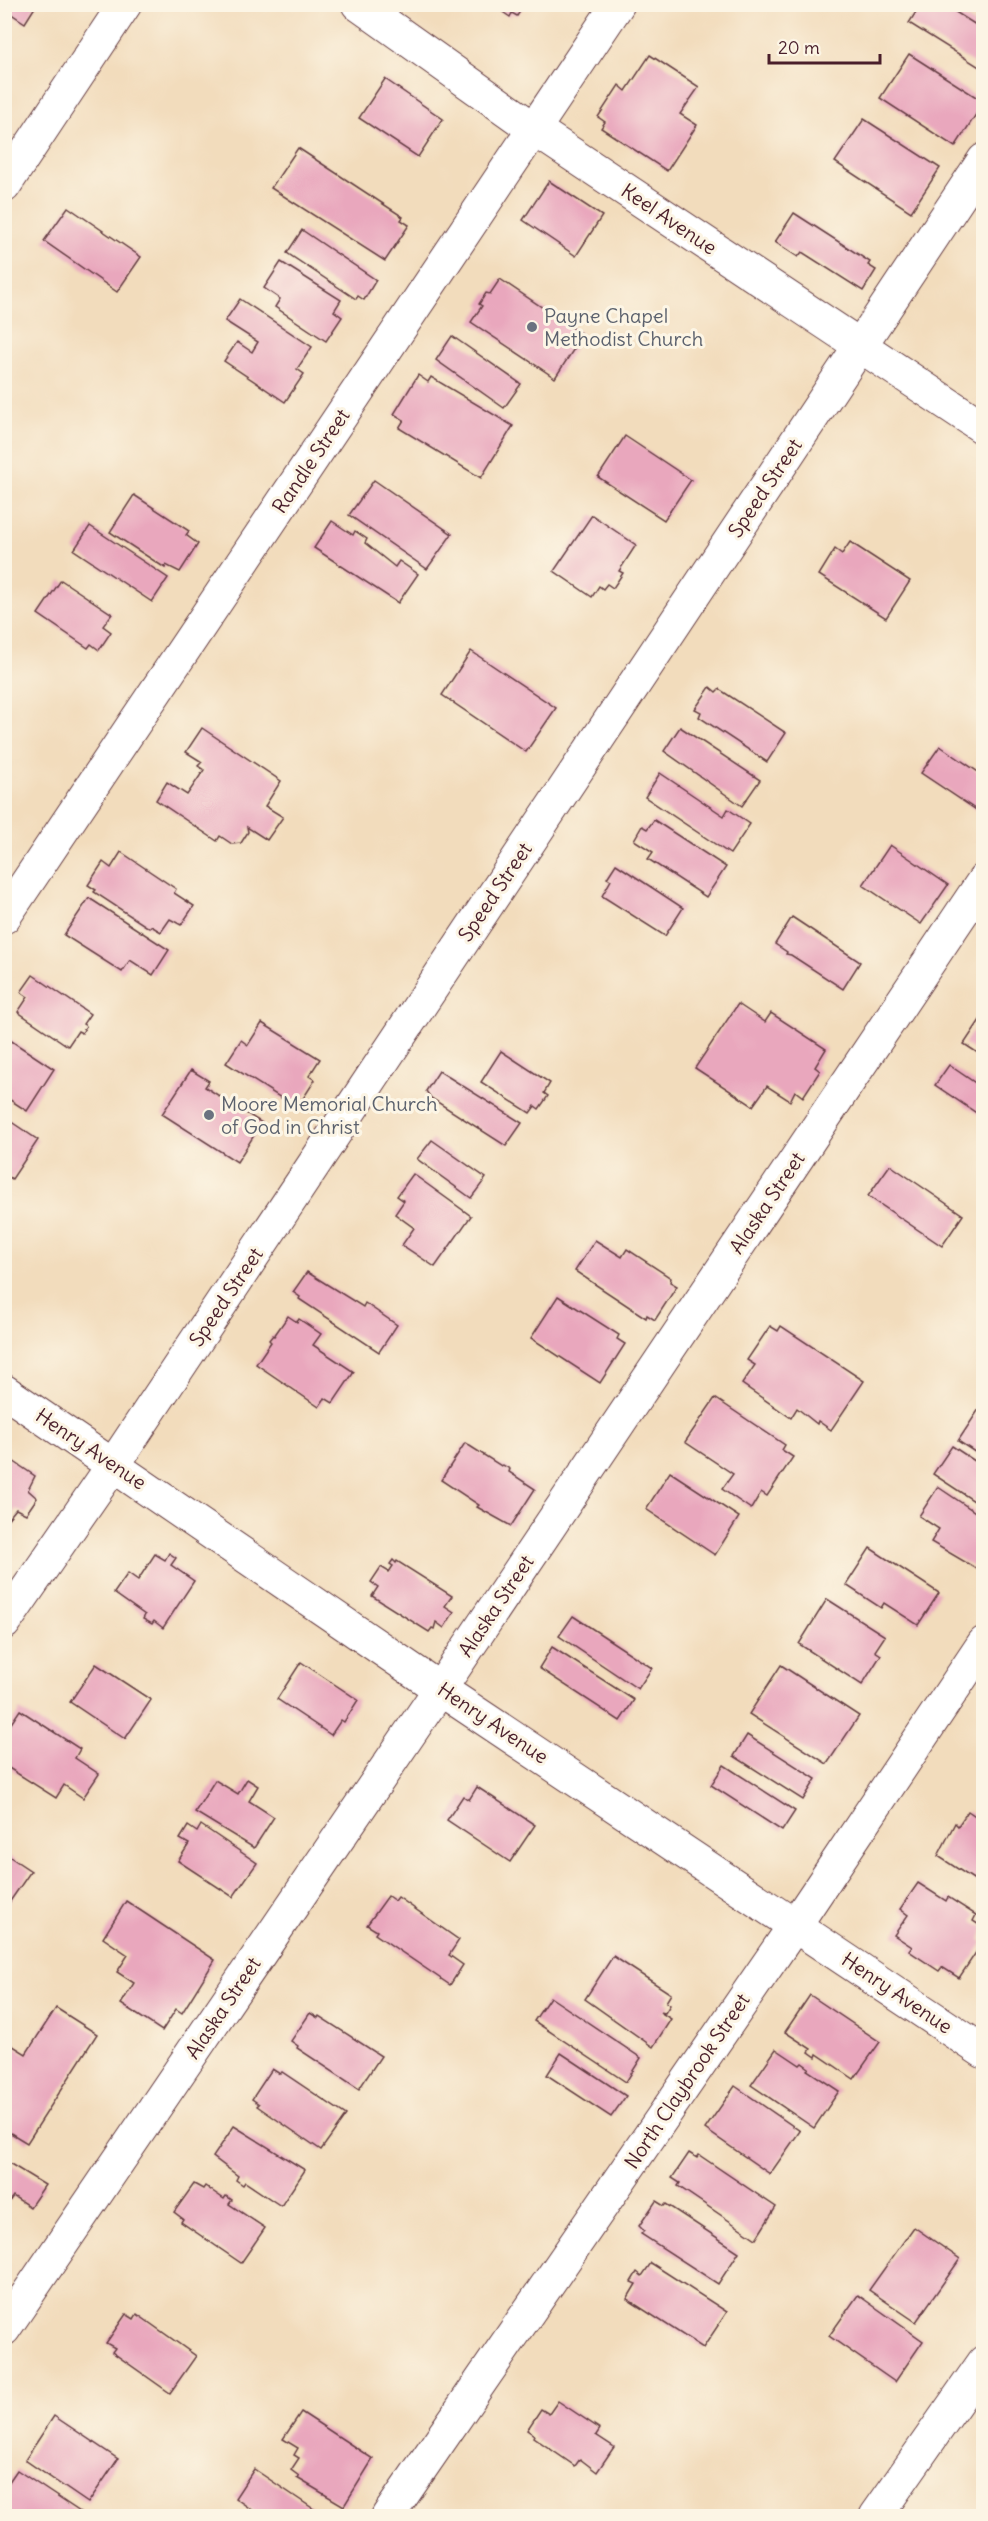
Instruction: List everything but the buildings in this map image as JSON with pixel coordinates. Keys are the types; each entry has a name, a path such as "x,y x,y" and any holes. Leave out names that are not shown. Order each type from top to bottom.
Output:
{"street":[{"path":"4,186 125,4"},
{"name":"Keel Avenue","path":"358,4 534,129 984,428"},
{"name":"Randle Street","path":"4,917 618,4"},
{"name":"Speed Street","path":"4,1623 114,1464 984,160"},
{"name":"Alaska Street","path":"4,2330 440,1689 984,880"},
{"name":"Henry Avenue","path":"4,1391 114,1464 440,1689 984,2052"},
{"name":"North Claybrook Street","path":"388,2517 795,1925 984,1643"},
{"path":"876,2517 984,2362"}],"place":[{"name":"Payne Chapel Methodist Church","path":"532,327"},
{"name":"Moore Memorial Church of God in Christ","path":"209,1115"}]}
